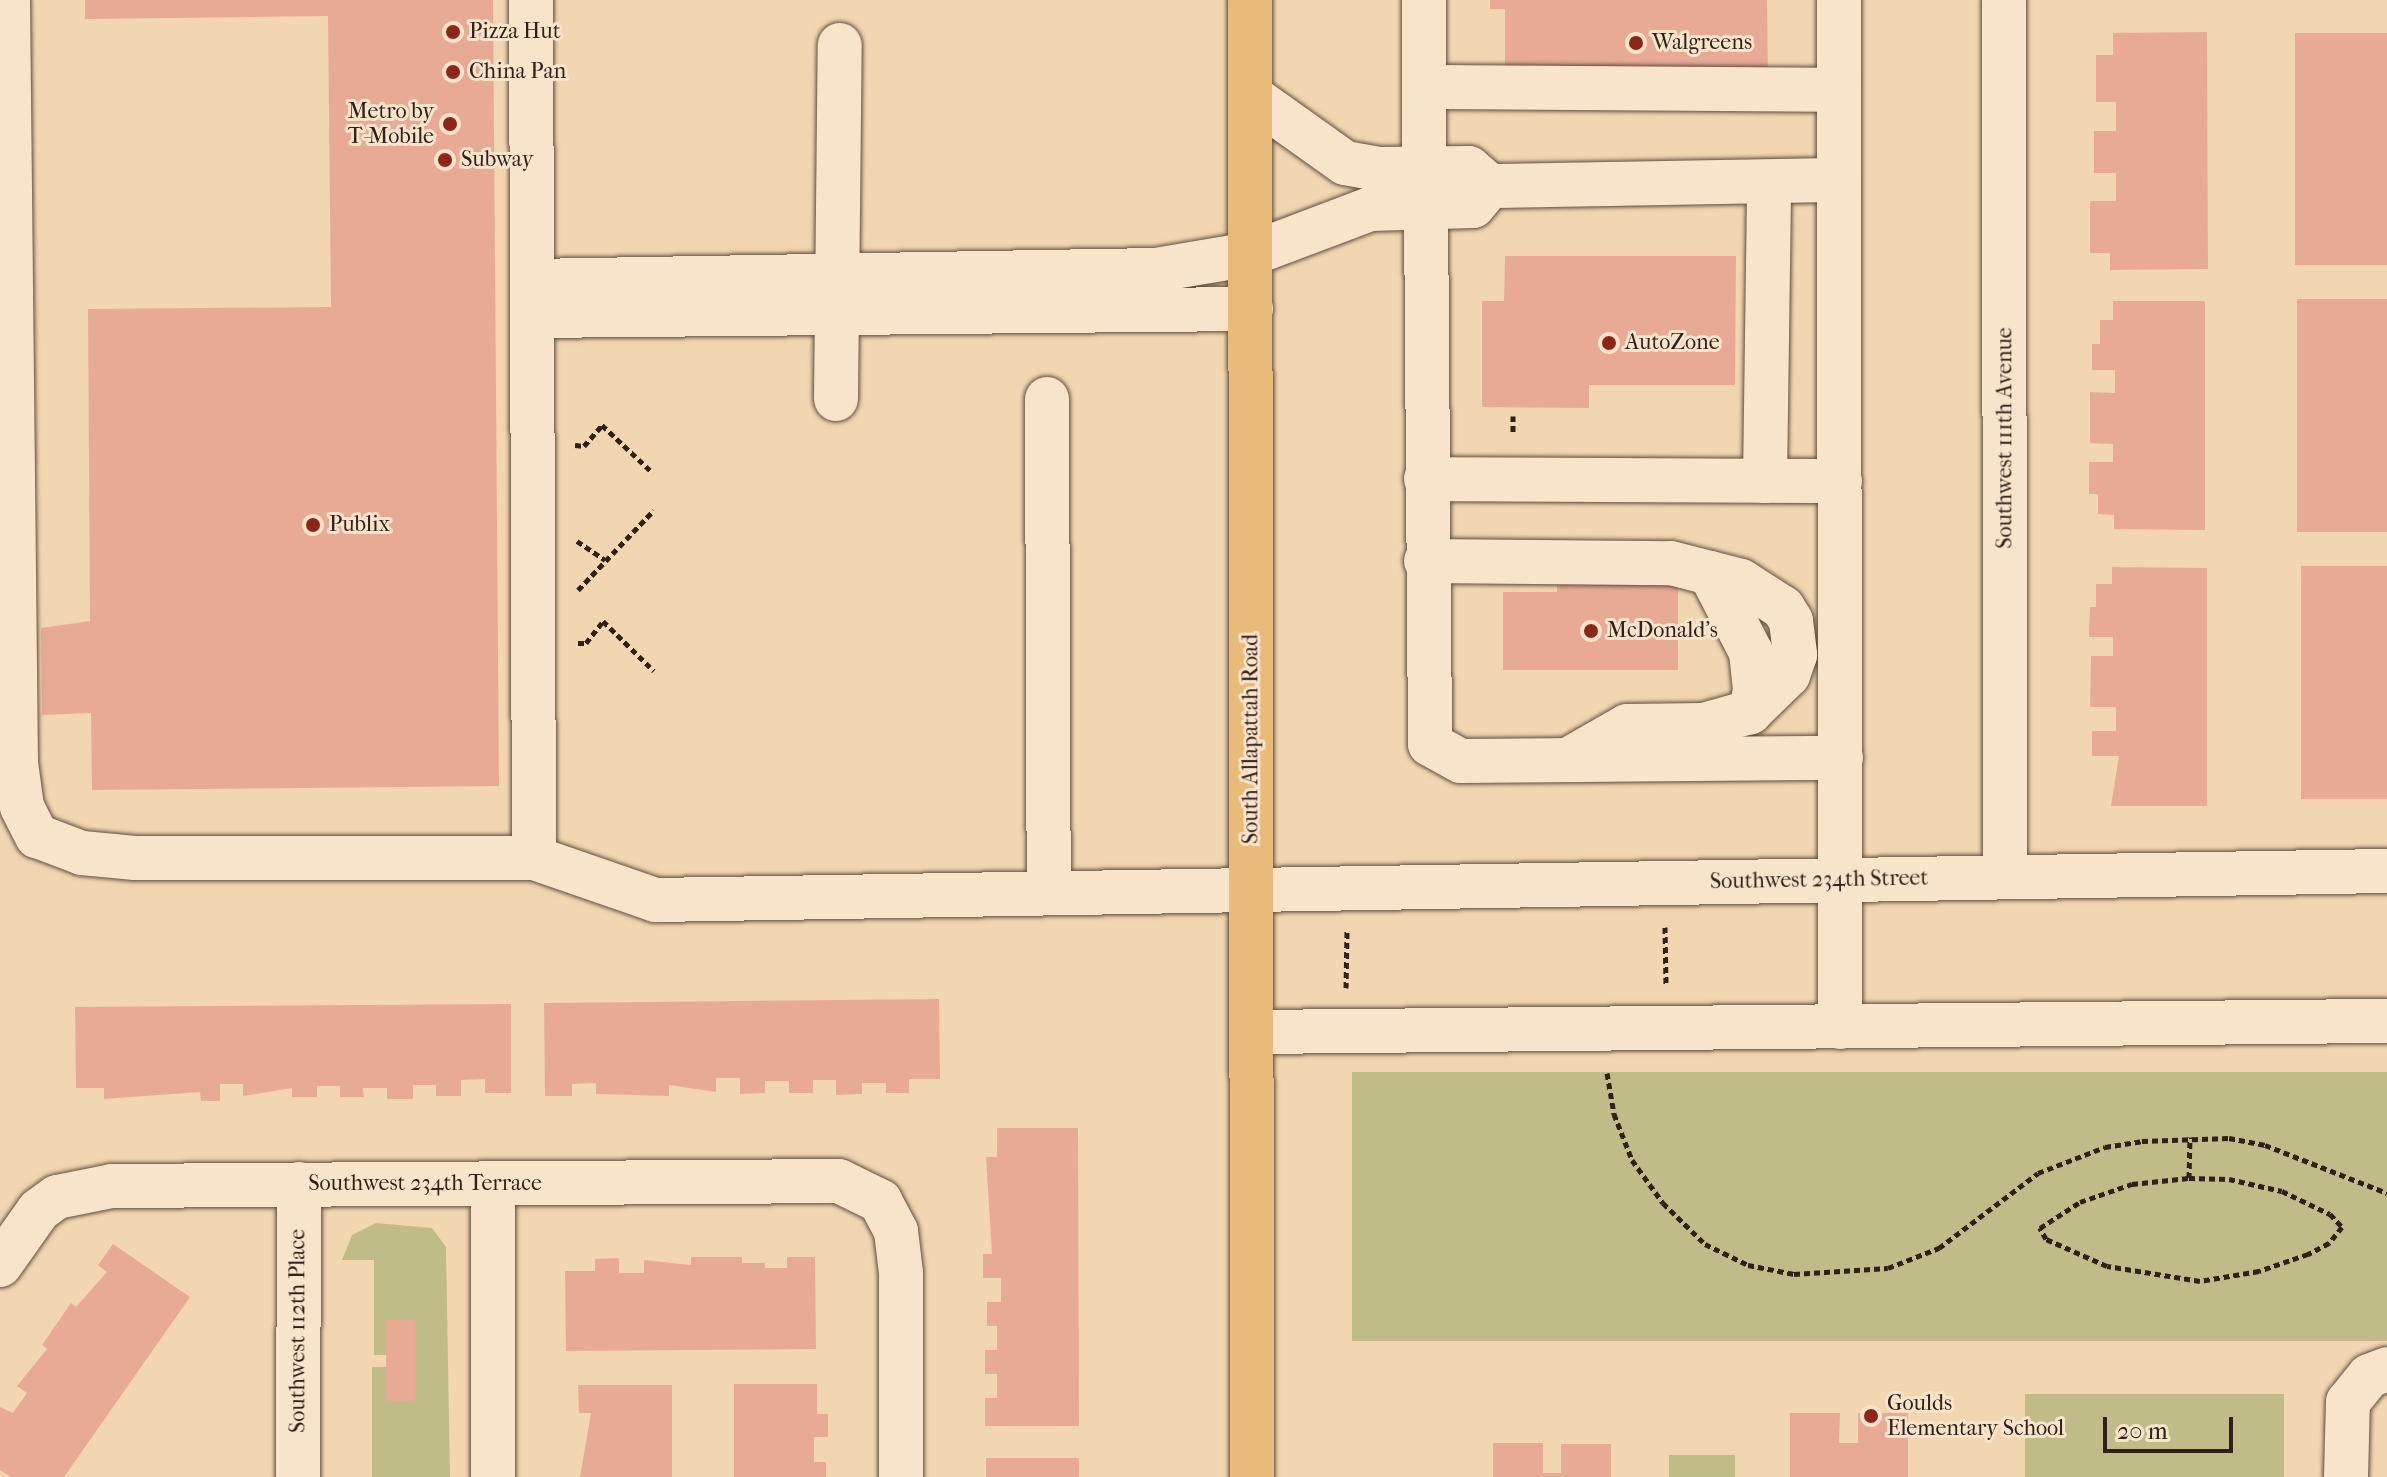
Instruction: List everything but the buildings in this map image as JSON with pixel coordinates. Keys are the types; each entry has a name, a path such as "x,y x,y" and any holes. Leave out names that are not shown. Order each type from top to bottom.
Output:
{"main road":[{"name":"South Allapattah Road","path":"1250,0 1252,1477"}],"street":[{"name":"Southwest 234th Street","path":"8,0 16,763 22,807 37,836 82,853 135,858 534,858 655,900 1251,887 2387,871"},
{"path":"531,0 534,858"},
{"path":"1424,0 1426,561 1430,744 1461,761 1841,758"},
{"path":"1839,0 1840,1027"},
{"name":"Southwest 111th Avenue","path":"2004,0 2005,876"},
{"path":"836,399 840,45"},
{"path":"1251,96 1345,163 1425,188"},
{"path":"1424,98 1839,101"},
{"path":"837,294 1156,270 1251,254 1425,188 1469,168 1490,186 1839,180"},
{"path":"1765,481 1769,182"},
{"path":"532,299 837,294 1251,309"},
{"path":"1047,399 1049,892"},
{"path":"1426,479 1840,481"},
{"path":"1426,561 1671,563 1710,573 1774,598 1791,621 1795,655 1788,675 1750,712 1703,725 1627,726 1567,760"},
{"path":"1253,1032 2387,1021"},
{"name":"Southwest 234th Terrace","path":"0,1265 39,1210 83,1189 299,1184 839,1181 880,1201 899,1252 901,1477"},
{"name":"Southwest 112th Place","path":"298,1477 299,1184"},
{"path":"493,1184 493,1477"},
{"path":"2346,1477 2348,1402 2369,1376 2387,1369"}],"path":[{"path":"561,444 584,446 602,425 653,473"},
{"path":"570,598 654,510"},
{"path":"562,541 583,541 605,560"},
{"path":"565,643 586,643 603,621 654,671"},
{"path":"1665,911 1666,998"},
{"path":"1346,997 1347,924"},
{"path":"1607,1073 1614,1114 1632,1160 1663,1203 1705,1244 1748,1265 1794,1274 1888,1268 1939,1248 2038,1173 2105,1147 2190,1137 2265,1145 2387,1193"},
{"path":"2189,1178 2190,1137"},
{"path":"2189,1178 2229,1179 2282,1191 2330,1214 2342,1227 2329,1243 2308,1254 2259,1271 2200,1281 2080,1258 2052,1244 2040,1228 2054,1215 2105,1192 2189,1178"}],"shaded area":[{"path":"1352,1072 2387,1072 2387,1341 1352,1341"},
{"path":"376,1223 432,1228 446,1247 450,1477 372,1477 372,1367 386,1367 386,1401 415,1401 415,1320 386,1320 386,1355 374,1355 374,1260 342,1260 352,1235"},
{"path":"2025,1394 2284,1394 2284,1477 2025,1477"},
{"path":"1669,1455 1735,1455 1735,1477 1669,1477"}],"place":[{"name":"Pizza Hut","path":"453,32"},
{"name":"Walgreens","path":"1636,43"},
{"name":"China Pan","path":"453,72"},
{"name":"Metro by T-Mobile","path":"450,124"},
{"name":"Subway","path":"445,160"},
{"name":"AutoZone","path":"1609,343"},
{"name":"Publix","path":"313,525"},
{"name":"McDonald's","path":"1591,631"},
{"name":"Goulds Elementary School","path":"1871,1416"}]}
